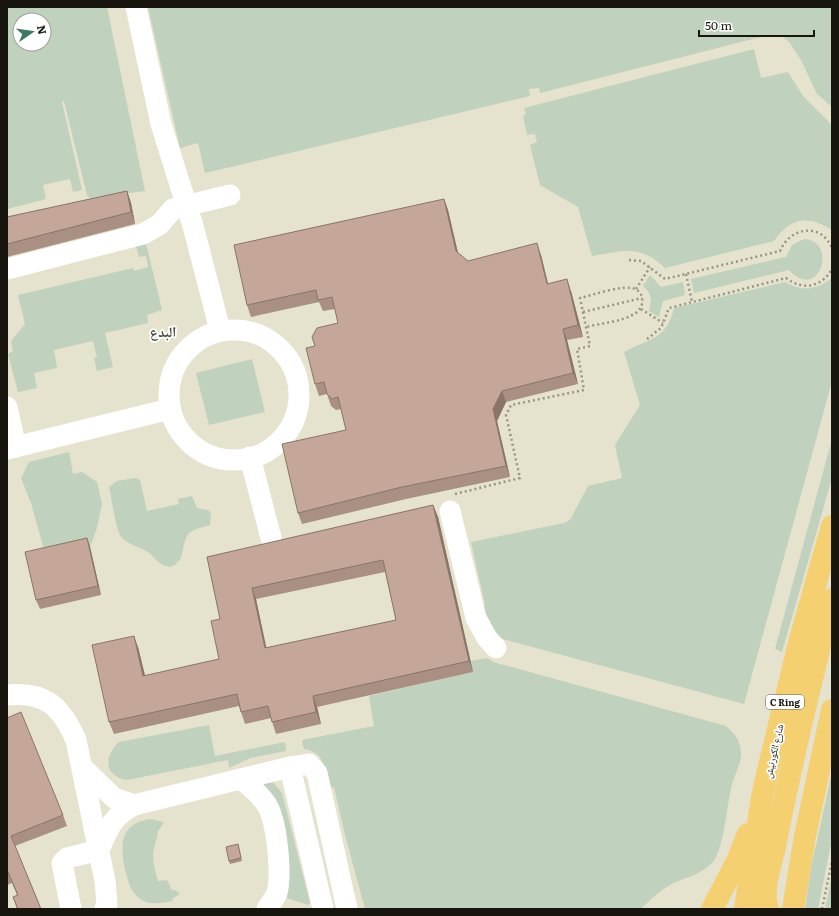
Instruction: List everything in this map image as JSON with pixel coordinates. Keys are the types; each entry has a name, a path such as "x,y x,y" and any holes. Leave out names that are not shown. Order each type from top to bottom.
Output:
{"highway":[{"name":"شارع الكورنيش","path":"745,909 762,797 800,639 832,526"},
{"path":"768,909 765,896 779,824 812,678 832,599"},
{"path":"792,909 805,836 832,710"},
{"path":"712,909 738,861 762,797"}],"lane":[{"path":"136,7 161,124 170,150 179,207 193,226 220,330"},
{"path":"7,268 143,234 159,225 179,207 230,195"},
{"path":"241,329 261,335 278,346 291,362 298,382 299,404 292,426 278,444 259,456 237,460 214,457 194,447 179,430 170,409 169,388 174,368 185,351 201,338 220,330 241,329"},
{"path":"7,407 12,448 170,409"},
{"path":"250,457 271,538"},
{"path":"450,511 476,618 487,638 496,648"},
{"path":"7,695 24,693 44,698 67,719 76,740 82,767 105,881 108,907"},
{"path":"99,850 109,827 120,813 134,805 290,767 308,764 317,773 347,909"},
{"path":"82,767 114,798 134,805"},
{"path":"290,767 323,909"},
{"path":"241,779 256,790 268,806 275,835 280,867 276,894 267,909"},
{"path":"70,909 62,863 67,858 99,850"}],"path":[{"path":"629,260 640,261 665,279 780,251 788,237 803,231 819,233 825,238 832,248"},
{"path":"636,289 650,267"},
{"path":"647,339 661,328 669,308 786,278 800,286 816,284 823,280 832,269"},
{"path":"686,274 692,302"},
{"path":"450,511 445,496 520,478 506,415 511,405 584,390 577,349 590,346 580,298 624,287 636,289 642,298 641,309"},
{"path":"583,312 642,298"},
{"path":"641,309 663,322"},
{"path":"586,327 630,316 641,309"},
{"path":"822,909 832,861"}],"green space":[{"path":"7,7 107,7 145,191 90,198 87,195 64,101 62,102 82,190 73,192 70,179 43,185 46,199 7,209"},
{"path":"148,7 832,7 832,107 817,94 801,60 789,42 780,35 757,38 540,93 539,88 529,89 530,96 205,173 198,143 180,148"},
{"path":"754,49 761,78 788,72 803,96 832,125 832,230 815,222 800,221 787,227 774,241 665,268 648,255 639,252 622,251 592,256 578,207 540,185 530,145 537,142 535,134 527,135 523,116 526,114 524,108"},
{"path":"804,239 815,242 821,249 823,258 821,268 816,275 809,279 800,278 789,270 694,293 691,279 786,257 792,245"},
{"path":"146,243 162,310 147,315 148,323 105,333 113,367 97,371 94,358 97,357 93,341 54,350 57,368 34,373 37,388 18,392 8,354 13,351 11,341 25,324 18,295 133,268 134,271 148,267 146,256 139,257 136,246"},
{"path":"650,275 661,287 683,282 685,295 663,301 659,317 649,311 651,304 650,295 643,286"},
{"path":"832,278 832,381 744,704 495,637 477,607 485,605 471,542 564,523 570,520 588,486 622,478 615,445 640,405 624,352 649,341 661,333 667,327 674,308 785,282 803,288 815,287"},
{"path":"252,359 265,412 209,425 196,373"},
{"path":"832,439 832,478 782,652 775,649"},
{"path":"69,452 73,474 82,472 97,482 102,504 97,528 90,547 46,557 31,503 21,478 29,462"},
{"path":"135,478 140,480 147,511 179,504 178,499 192,496 197,508 208,510 211,513 210,525 195,530 188,535 184,544 181,558 176,564 166,566 162,564 146,551 128,543 122,538 118,531 109,487 117,481"},
{"path":"487,658 493,662 726,726 738,741 741,756 730,792 725,826 716,857 712,863 698,873 668,886 655,895 641,909 365,909 334,787 329,788 325,769 320,758 311,751 304,749 302,740 374,726 369,696 472,672 471,661"},
{"path":"209,725 215,756 285,742 286,751 250,758 229,768 228,760 127,780 119,778 110,770 108,765 109,759 114,747 119,742"},
{"path":"832,772 832,839 818,909 805,909 811,868"},
{"path":"269,778 282,793 310,903 308,905 281,896 263,784"},
{"path":"150,819 164,822 157,833 153,858 158,881 167,880 172,890 175,890 180,894 172,899 173,901 152,903 142,900 132,890 127,877 123,854 124,838 127,831 132,826"},
{"path":"832,875 832,909 825,909"}],"building":[{"path":"127,191 131,212 7,244 7,217"},
{"path":"444,199 456,251 468,261 537,243 547,284 567,279 578,325 563,329 573,373 502,391 493,409 506,466 402,487 298,513 282,444 346,430 338,397 332,399 327,394 324,382 315,384 306,348 315,346 312,337 317,328 338,323 332,297 318,300 316,290 247,305 234,245"},
{"path":"433,505 469,661 313,696 316,712 272,722 268,706 241,712 237,694 109,722 92,645 134,636 143,676 219,659 211,621 220,619 207,557","holes":["383,560 396,620 265,648 252,588"]},
{"path":"87,538 98,586 36,600 25,552"},
{"path":"21,712 63,815 11,836 41,909 18,909 13,897 18,895 8,872 7,873 7,718"},
{"path":"238,844 241,858 229,861 226,847"}],"district":[{"name":"البدع","path":"163,331"}]}
